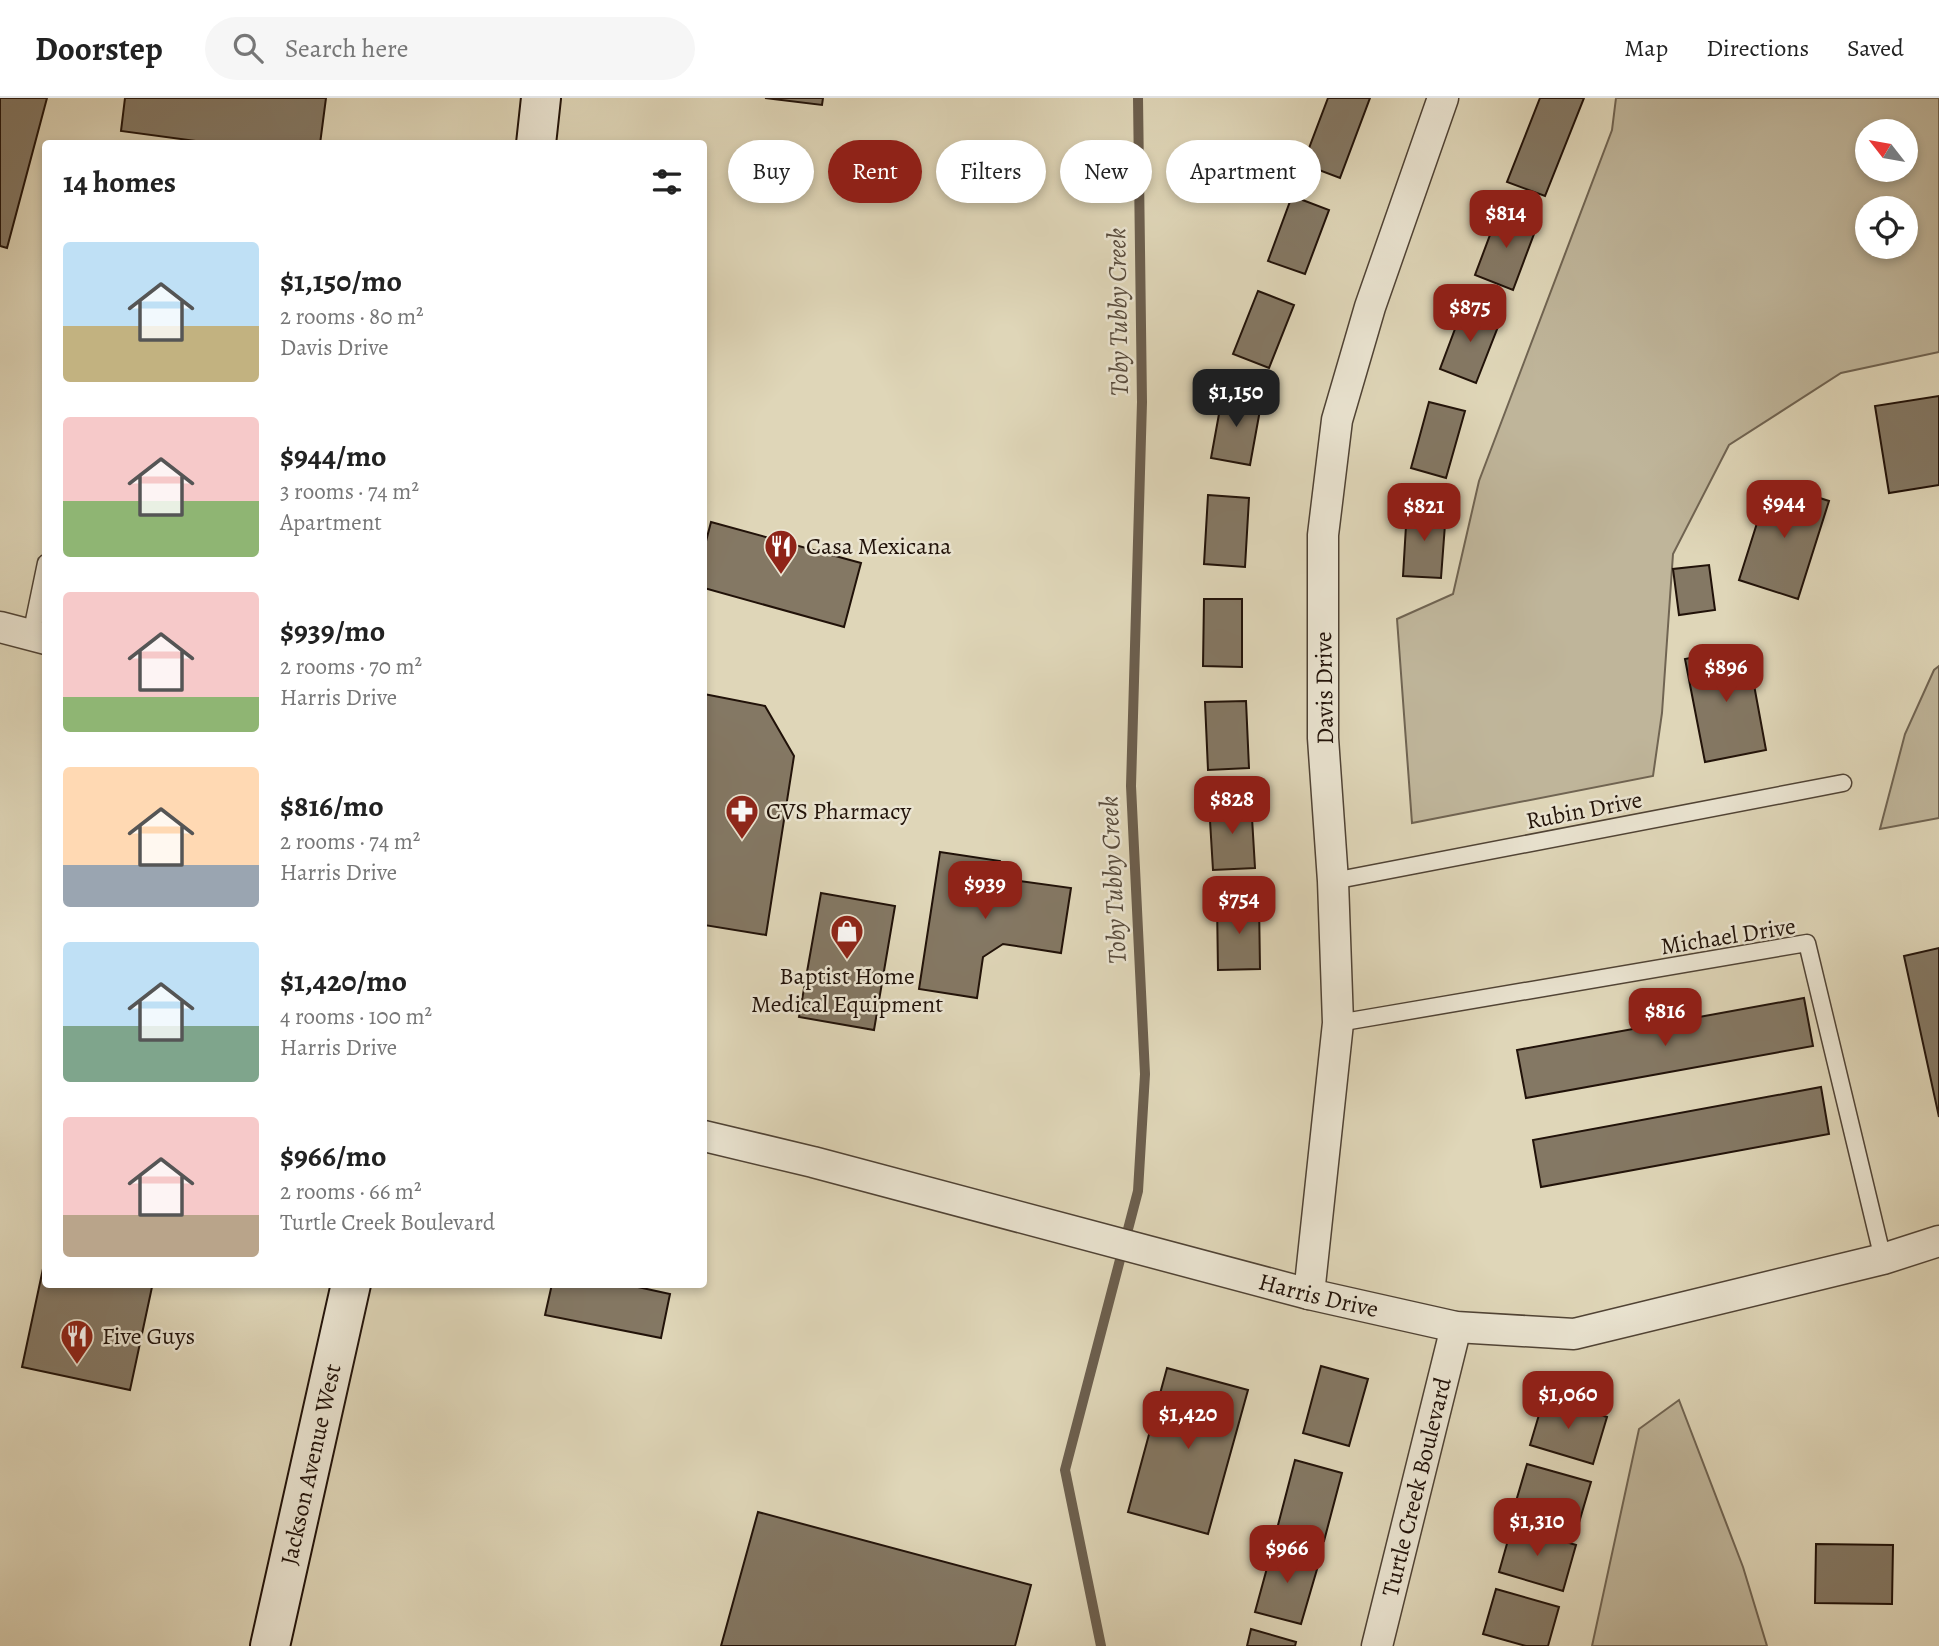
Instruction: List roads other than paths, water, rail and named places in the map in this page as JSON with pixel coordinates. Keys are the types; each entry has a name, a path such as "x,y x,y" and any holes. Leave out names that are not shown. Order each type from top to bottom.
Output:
{"main road":[{"path":"536,140 541,98"},
{"name":"Jackson Avenue West","path":"270,1646 350,1288"}],"street":[{"name":"Davis Drive","path":"1309,1294 1338,1023 1324,738 1323,535 1337,420 1370,307 1443,98"},
{"path":"0,627 38,637"},
{"name":"Harris Drive","path":"707,1137 1309,1294 1456,1327 1574,1334 1883,1259 1939,1241"},
{"name":"Turtle Creek Boulevard","path":"1377,1646 1456,1327"}],"lane":[{"path":"38,637 42,600"},
{"name":"Rubin Drive","path":"1333,881 1843,783"},
{"name":"Michael Drive","path":"1338,1023 1807,943 1883,1259"}],"waterway":[{"name":"Toby Tubby Creek","path":"1101,1646 1065,1470 1138,1191 1145,1074 1131,786 1142,402 1138,98"}],"place":[{"name":"Casa Mexicana","path":"781,576"},
{"name":"CVS Pharmacy","path":"742,841"},
{"name":"Baptist Home Medical Equipment","path":"847,961"},
{"name":"Five Guys","path":"77,1366"}]}
